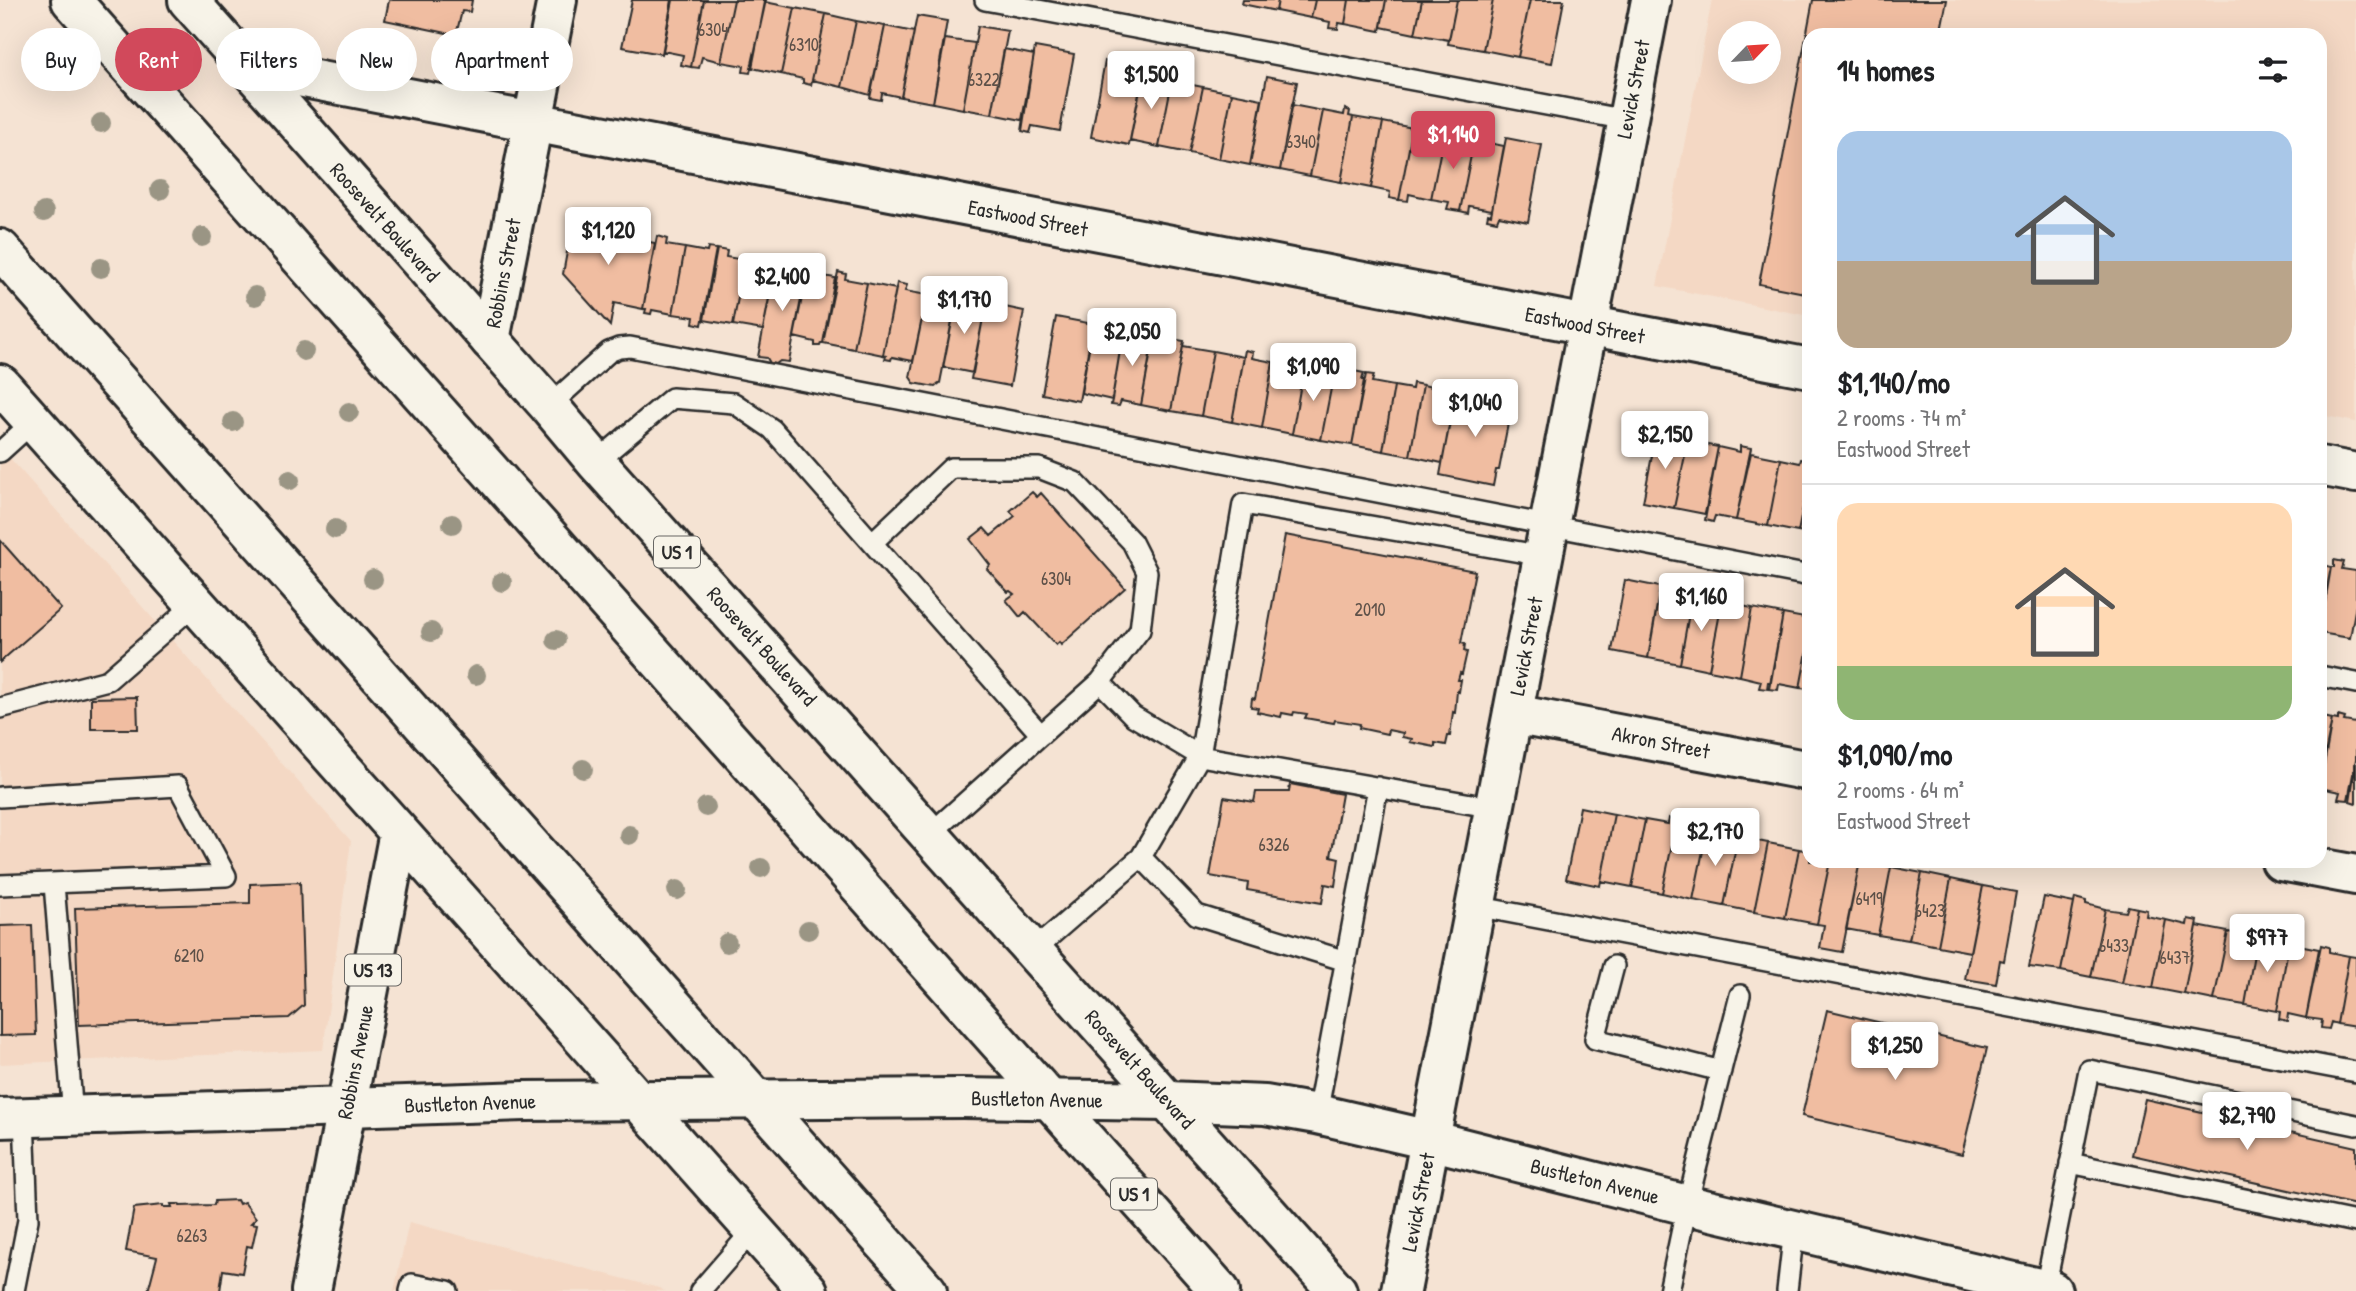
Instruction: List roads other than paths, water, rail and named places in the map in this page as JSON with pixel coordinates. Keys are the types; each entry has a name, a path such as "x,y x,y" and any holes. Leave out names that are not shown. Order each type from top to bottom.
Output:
{"main road":[{"name":"US 1","path":"71,0 1220,1291"},
{"name":"Roosevelt Boulevard","path":"188,0 216,32"},
{"name":"Robbins Street","path":"490,340 556,0"},
{"name":"Levick Street","path":"1401,1291 1651,0"},
{"name":"Eastwood Street","path":"322,81 1802,366"},
{"name":"Roosevelt Boulevard","path":"268,91 1337,1291"},
{"path":"0,249 927,1291"},
{"path":"0,384 808,1291"},
{"path":"2327,467 2356,473"},
{"name":"Akron Street","path":"1513,714 1802,769"},
{"name":"Robbins Avenue","path":"311,1291 400,832"},
{"path":"2318,868 2356,875"},
{"name":"Bustleton Avenue","path":"12,1118 525,1101 1048,1098 1265,1105 1430,1140 1687,1205 2048,1290"}],"lane":[{"path":"985,0 1627,120"},
{"path":"549,406 609,352 630,347 1546,541"},
{"path":"596,462 672,398 734,403 772,429 1041,735"},
{"path":"0,452 33,422"},
{"path":"873,542 951,468 1039,468 1075,482 1132,542 1147,572 1140,630 1100,682 930,834"},
{"path":"1034,950 1140,857 1200,756 1243,504 1802,575"},
{"path":"0,708 108,680 195,604"},
{"path":"2327,677 2356,683"},
{"path":"1100,682 1133,716 1200,756 1494,808"},
{"path":"0,797 178,786 226,876 0,885"},
{"path":"1317,1114 1378,787"},
{"path":"1140,857 1197,915 1346,961"},
{"path":"54,884 74,1116"},
{"path":"1475,906 2356,1072"},
{"path":"1614,966 1595,1039 1721,1072"},
{"path":"1669,1291 1687,1205 1740,995"},
{"path":"2048,1290 2089,1070 2356,1125"},
{"path":"12,1118 28,1220 14,1291"},
{"path":"2070,1163 2356,1222"},
{"path":"1787,1291 1794,1229"},
{"path":"699,1291 753,1230"},
{"path":"410,1291 412,1284 448,1291"}]}
